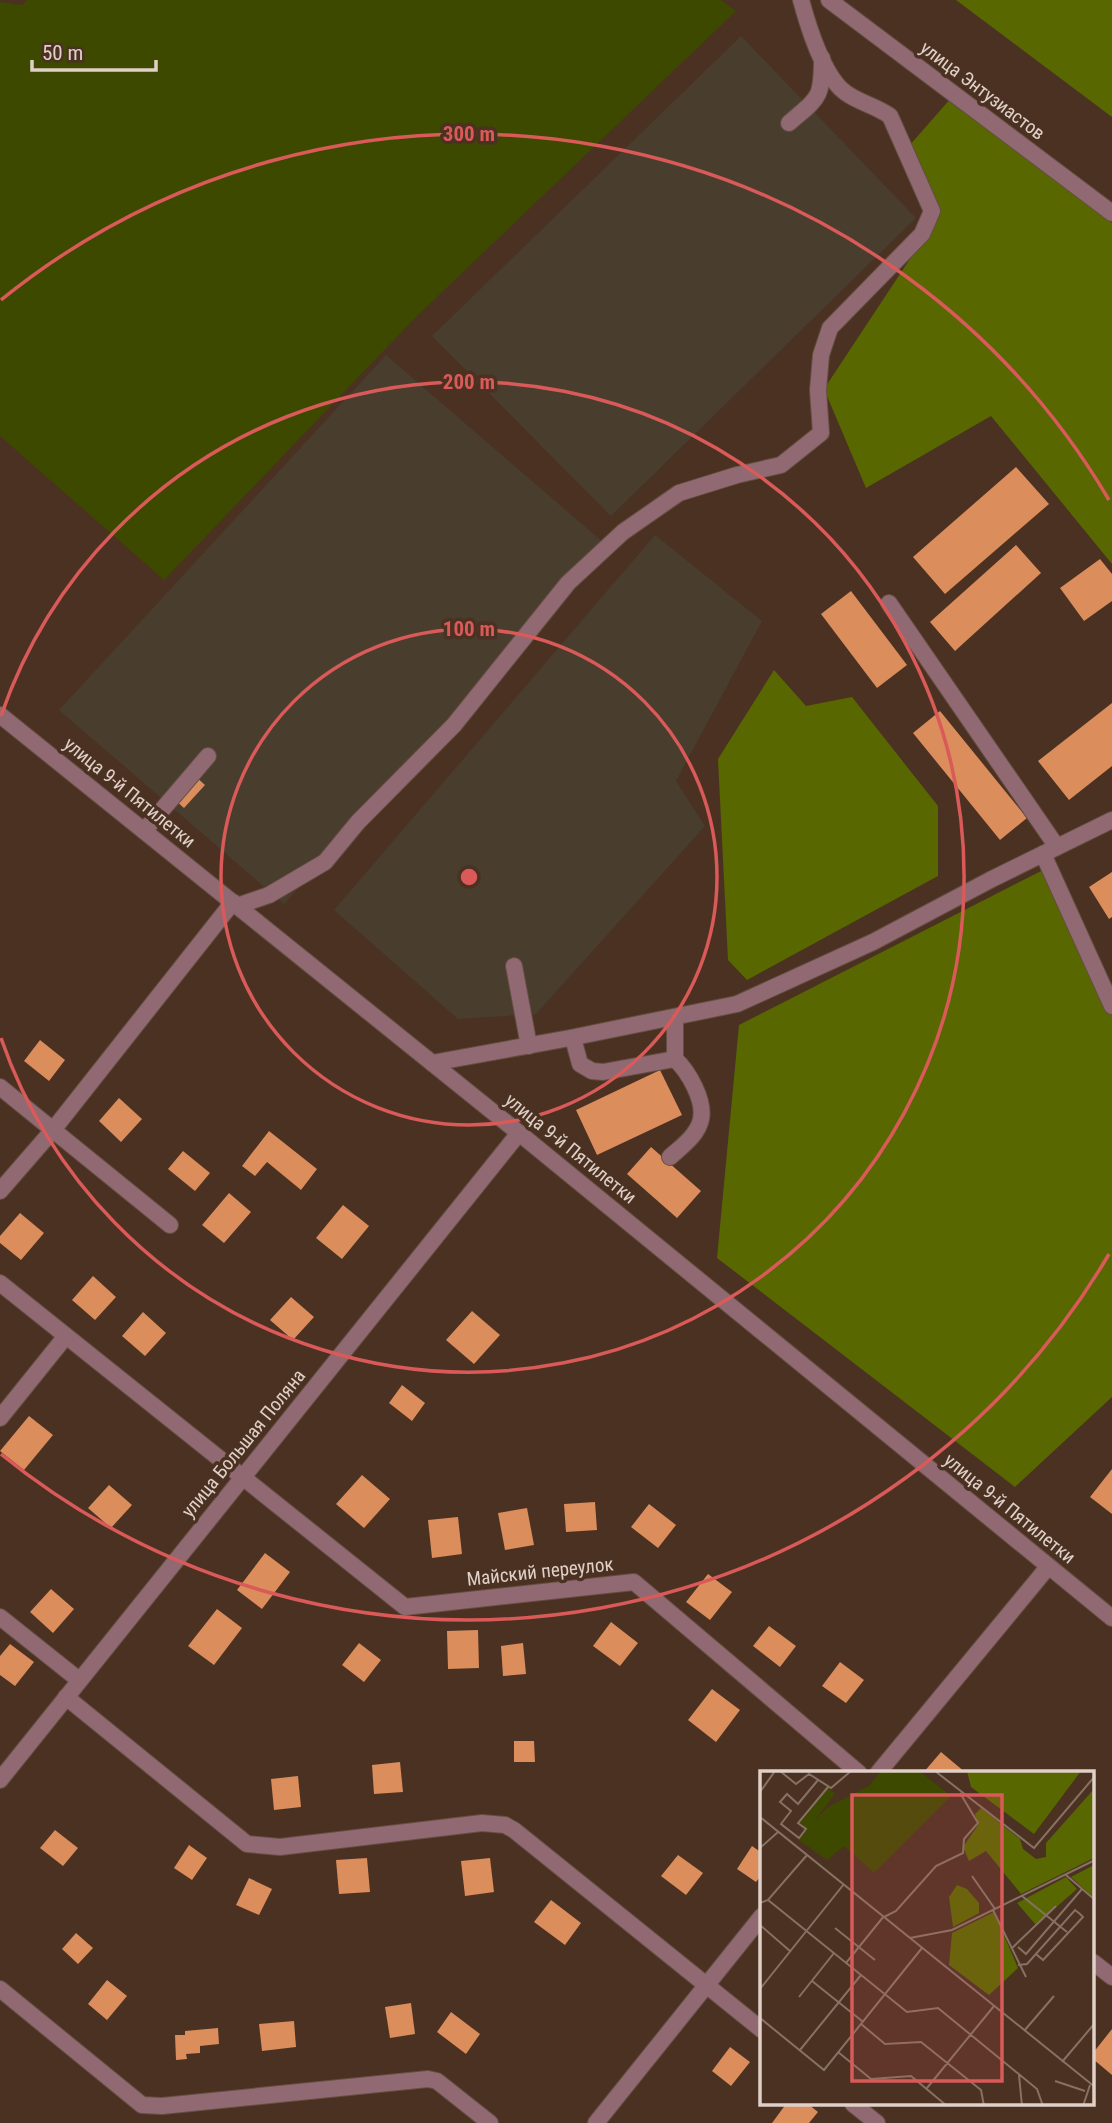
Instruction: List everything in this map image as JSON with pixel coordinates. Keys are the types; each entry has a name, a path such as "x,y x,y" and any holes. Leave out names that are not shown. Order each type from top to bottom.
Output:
{"street":[{"path":"0,1191 53,1130 235,904 269,895 325,862 358,822 454,725 568,583 624,532 679,493 781,465 821,433 818,390 821,355 830,328 922,233 932,211 890,116 879,107 844,92 836,82 822,57 801,0"},
{"name":"улица Энтузиастов","path":"829,0 1112,213"},
{"path":"789,123 820,93 822,57"},
{"path":"888,603 1050,850 1112,1006"},
{"name":"улица 9-й Пятилетки","path":"0,715 519,1133 1112,1618"},
{"path":"144,831 208,756"},
{"path":"432,1063 573,1038 737,1004 873,942 1112,820"},
{"path":"514,966 529,1046"},
{"path":"670,1157 689,1140 701,1118 697,1091 684,1067 675,1059 675,1017"},
{"path":"573,1038 580,1064 592,1071 603,1072 675,1059"},
{"path":"0,1087 170,1225"},
{"name":"улица Большая Поляна","path":"0,1780 519,1133"},
{"name":"Майский переулок","path":"0,1283 405,1607 634,1582 857,1771"},
{"path":"0,1418 66,1336"},
{"path":"879,1771 1048,1567"},
{"path":"0,1616 79,1680"},
{"path":"66,1697 247,1844 280,1847 482,1823 505,1825 760,2028"},
{"path":"596,2123 760,1918"},
{"path":"1094,1963 1112,1977"},
{"path":"0,1989 142,2105 162,2106 428,2079 437,2081 490,2123"},
{"path":"856,2106 877,2123"}],"shaded area":[{"path":"741,36 916,218 611,516 432,336"},
{"path":"386,355 605,544 284,904 59,710"},
{"path":"655,535 762,621 676,781 705,826 536,1014 458,1019 334,910"}],"green space":[{"path":"27,0 721,0 736,11 415,318 164,580 0,436 0,2 22,5"},
{"path":"956,0 1112,0 1112,117"},
{"path":"952,97 1112,223 1112,564 991,416 866,488 824,389 935,221 909,146"},
{"path":"774,670 806,706 852,697 938,806 938,876 747,980 728,960 718,759"},
{"path":"1051,866 1112,1009 1112,1397 1015,1487 717,1258 739,1025"}],"building":[{"path":"1016,467 1049,504 945,594 913,557"},
{"path":"1016,545 1041,573 955,651 930,622"},
{"path":"1100,559 1112,574 1112,601 1084,621 1060,588"},
{"path":"851,591 907,665 877,688 821,614"},
{"path":"1112,703 1112,766 1069,800 1038,761"},
{"path":"940,711 1027,818 1000,840 913,733"},
{"path":"195,776 205,785 184,808 174,799"},
{"path":"1112,872 1112,917 1109,919 1089,887"},
{"path":"40,1040 65,1060 49,1081 24,1061"},
{"path":"660,1070 682,1115 597,1155 576,1110"},
{"path":"119,1098 142,1119 121,1142 99,1121"},
{"path":"269,1131 317,1169 301,1190 267,1162 255,1176 242,1166"},
{"path":"651,1147 701,1191 677,1218 627,1174"},
{"path":"183,1151 210,1173 195,1191 168,1169"},
{"path":"229,1193 251,1212 224,1243 202,1225"},
{"path":"343,1205 369,1226 342,1259 316,1238"},
{"path":"20,1213 44,1233 21,1260 0,1243 0,1236"},
{"path":"93,1276 116,1297 95,1320 72,1300"},
{"path":"291,1297 314,1317 293,1340 270,1320"},
{"path":"472,1311 500,1335 474,1364 446,1340"},
{"path":"143,1312 166,1333 145,1356 122,1336"},
{"path":"402,1385 425,1403 412,1421 389,1403"},
{"path":"29,1416 53,1435 24,1470 0,1451"},
{"path":"1112,1469 1112,1514 1090,1497"},
{"path":"362,1475 390,1499 364,1528 336,1504"},
{"path":"109,1485 132,1505 111,1528 88,1508"},
{"path":"595,1502 597,1530 566,1532 564,1504"},
{"path":"649,1504 676,1525 658,1548 631,1527"},
{"path":"527,1508 534,1545 505,1550 498,1513"},
{"path":"458,1517 462,1554 432,1558 428,1520"},
{"path":"265,1553 290,1572 262,1609 237,1590"},
{"path":"708,1574 732,1592 710,1620 686,1602"},
{"path":"51,1589 74,1609 53,1633 30,1612"},
{"path":"217,1609 242,1628 214,1665 188,1646"},
{"path":"611,1622 638,1643 620,1666 593,1646"},
{"path":"769,1626 796,1646 780,1667 753,1646"},
{"path":"478,1630 479,1668 448,1669 447,1631"},
{"path":"359,1643 381,1660 364,1682 342,1665"},
{"path":"523,1643 526,1674 503,1676 501,1646"},
{"path":"10,1644 34,1662 15,1686 0,1675 0,1656"},
{"path":"840,1662 864,1680 846,1703 822,1686"},
{"path":"712,1689 740,1710 716,1742 688,1720"},
{"path":"514,1741 534,1741 535,1762 514,1762"},
{"path":"941,1752 964,1771 925,1771"},
{"path":"400,1762 403,1792 374,1794 372,1765"},
{"path":"298,1776 301,1807 274,1810 271,1779"},
{"path":"55,1830 78,1848 63,1866 40,1848"},
{"path":"189,1845 207,1858 192,1880 174,1868"},
{"path":"752,1846 760,1852 760,1877 756,1882 737,1869"},
{"path":"678,1855 703,1873 686,1895 661,1876"},
{"path":"367,1858 370,1892 339,1894 336,1860"},
{"path":"490,1858 494,1892 465,1896 461,1861"},
{"path":"249,1878 272,1889 259,1915 236,1905"},
{"path":"551,1900 581,1923 565,1945 534,1922"},
{"path":"76,1933 93,1948 78,1964 62,1949"},
{"path":"107,1980 127,1996 107,2020 88,2004"},
{"path":"411,2003 415,2034 390,2038 385,2007"},
{"path":"451,2012 480,2034 466,2054 437,2032"},
{"path":"294,2021 296,2047 262,2051 259,2024"},
{"path":"218,2028 219,2044 200,2046 200,2053 186,2054 187,2059 176,2060 175,2035 185,2035 185,2031"},
{"path":"1112,2029 1112,2075 1094,2060 1094,2052"},
{"path":"730,2047 750,2062 731,2086 712,2071"},
{"path":"785,2106 810,2106 818,2112 809,2123 772,2123"}]}
